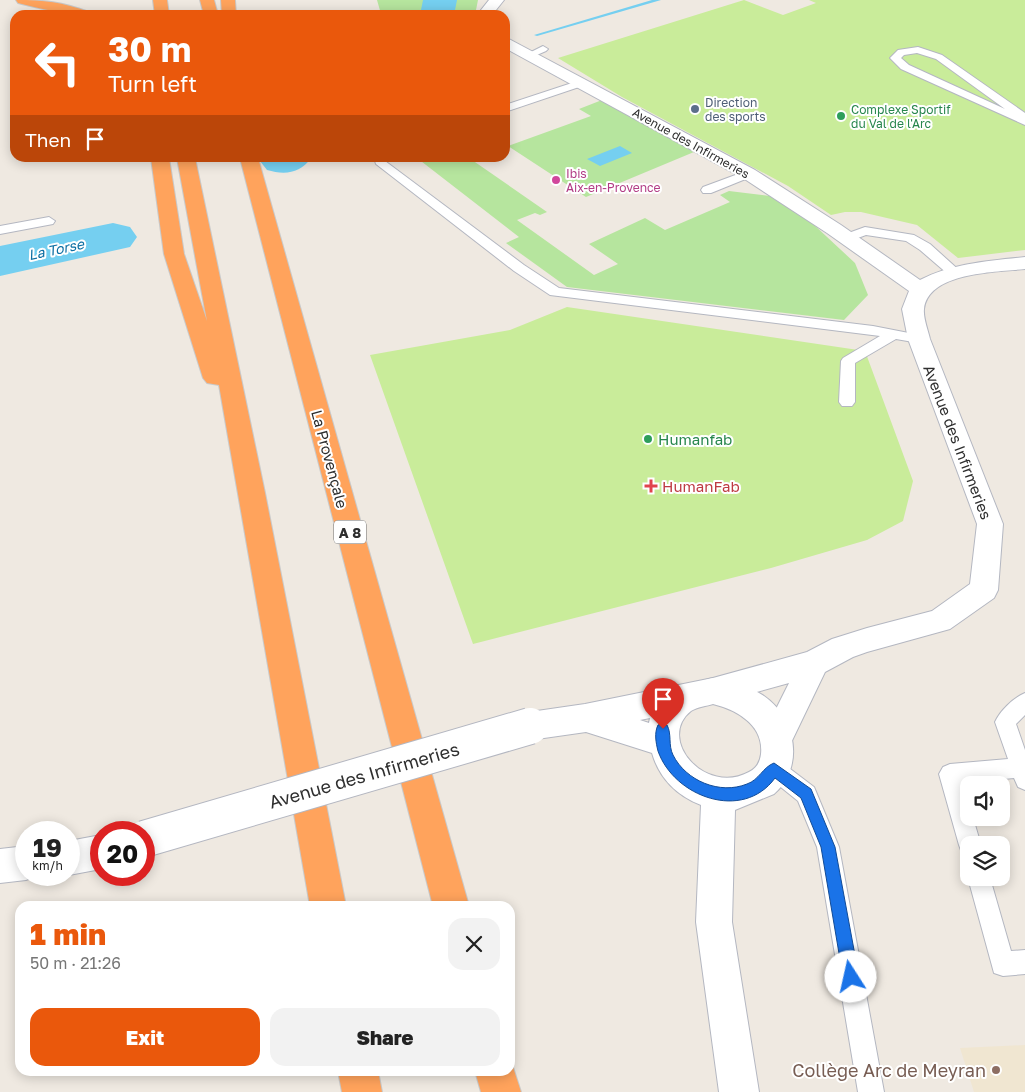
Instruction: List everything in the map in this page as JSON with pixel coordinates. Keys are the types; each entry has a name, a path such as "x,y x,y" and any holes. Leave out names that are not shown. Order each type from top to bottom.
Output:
{"highway":[{"path":"23,0 70,10"},
{"path":"161,162 174,254 252,493"},
{"path":"187,162 252,493 327,901"},
{"name":"La Provençale","path":"250,162 450,901"},
{"path":"359,1076 362,1092"},
{"path":"496,1076 501,1092"}],"street":[{"path":"488,10 496,0"},
{"name":"Avenue des Infirmeries","path":"155,836 530,726 585,718 701,694 814,664 843,648 940,621 984,590 990,524 907,336 913,308 920,289 847,238 748,174 581,83 536,52 510,44"},
{"path":"920,289 935,279 954,272 1025,263"},
{"path":"775,754 770,724 760,711 746,701 730,694 701,694 676,704 667,715 663,729 663,744 667,757 676,771 703,790 718,794 736,794 752,790 765,781 814,664"},
{"name":"Avenue des Infirmeries","path":"585,718 634,732 663,744"},
{"path":"718,794 714,922 739,1092"},
{"path":"0,866 15,864"}],"lane":[{"path":"918,50 939,57 1025,120 905,67 895,58 901,52 918,50"},
{"path":"510,108 581,83"},
{"path":"380,162 519,268 555,292 907,336"},
{"path":"707,190 748,174"},
{"path":"0,230 49,221"},
{"path":"847,238 865,231 910,238 925,247 954,272"},
{"path":"847,402 848,361 907,336"},
{"path":"967,836 950,774 1023,774 1005,722 1025,702"},
{"path":"775,754 806,794 828,847 871,1092"},
{"path":"981,886 1003,964 1025,962"}],"shaded area":[{"name":"Collège Arc de Meyran","path":"1025,1045 1025,1092 974,1092 960,1048"}],"green space":[{"path":"377,0 478,0 476,10 380,10"},
{"name":"Complexe Sportif du Val de l'Arc","path":"744,0 783,15 816,3 809,0 1025,0 1025,250 958,258 917,225 861,212 845,212 831,215 788,186 622,97 558,58"},
{"path":"602,100 694,152 586,197 510,147 510,145 591,116 579,109"},
{"path":"422,162 475,162 547,212 540,215 535,213 517,220 594,275 618,264 589,244 645,218 665,230 730,202 720,195 729,191 770,196 812,223 855,263 868,295 844,320 567,287 506,243 519,237"},
{"name":"Humanfab","path":"567,307 865,351 913,481 903,521 867,540 771,568 473,644 370,355 510,330"}],"water":[{"path":"652,0 661,0 537,36 534,35"},
{"path":"620,146 632,153 600,166 587,159"}],"waterway":[{"name":"La Torse","path":"438,10 440,0"},
{"name":"La Torse","path":"0,261 113,237"}],"place":[{"name":"Direction des sports","path":"695,109"},
{"name":"Complexe Sportif du Val de l'Arc","path":"841,116"},
{"name":"Ibis Aix-en-Provence","path":"556,180"},
{"name":"Humanfab","path":"648,439"},
{"name":"HumanFab","path":"651,486"},
{"name":"Collège Arc de Meyran","path":"996,1070"}],"route":[{"path":"663,729 663,744 667,757 676,771 703,790 718,794 736,794 752,790 765,781 774,769 806,794 828,847 851,977"}]}
